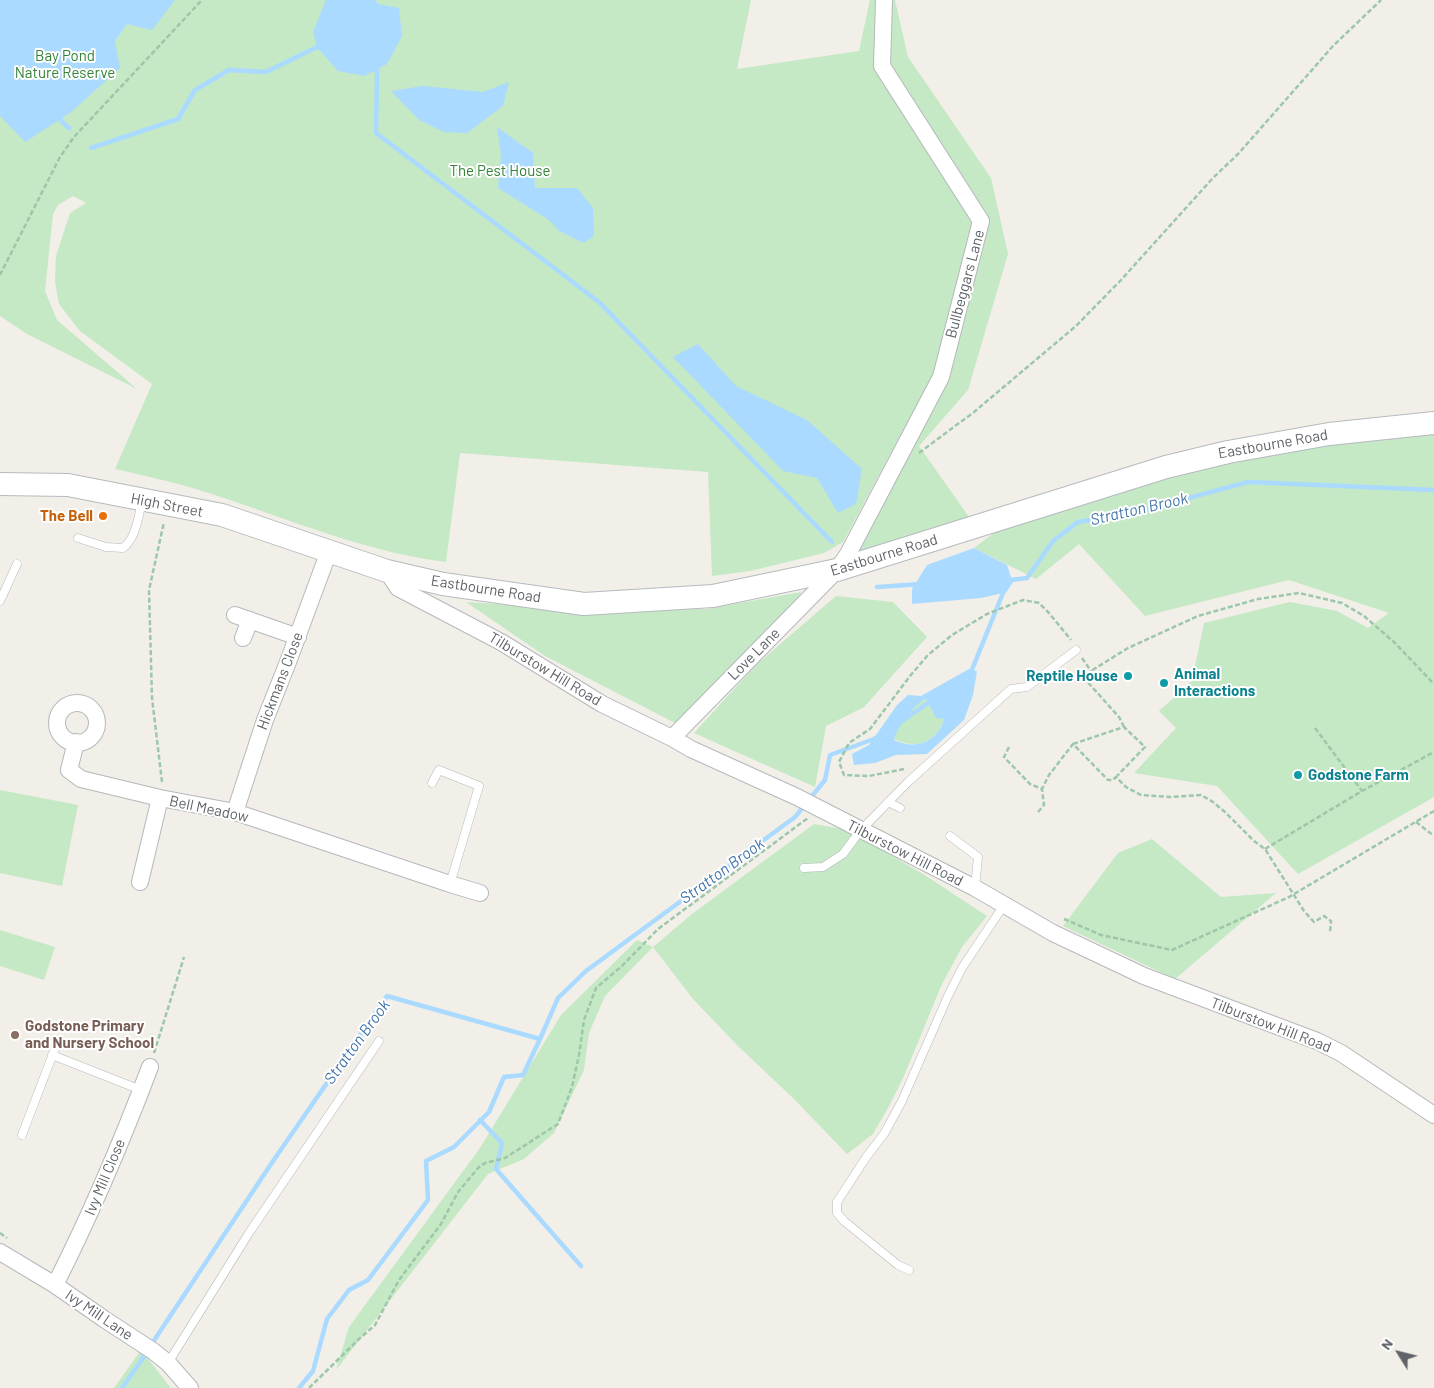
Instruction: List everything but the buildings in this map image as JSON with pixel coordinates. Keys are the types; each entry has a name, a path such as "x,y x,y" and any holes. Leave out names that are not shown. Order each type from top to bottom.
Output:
{"main road":[{"name":"Eastbourne Road","path":"329,551 387,572 443,584 584,604 713,596 837,570 1166,466 1228,452 1329,434 1434,424"},
{"name":"High Street","path":"0,484 68,485 222,515 329,551"}],"street":[{"name":"Bullbeggars Lane","path":"837,570 848,554 941,377 981,221 882,66 884,0"},
{"name":"Hickmans Close","path":"235,812 265,720 329,551"},
{"name":"Love Lane","path":"672,738 837,570"},
{"name":"Tilburstow Hill Road","path":"387,572 398,588 501,642 602,704 691,749 810,804 975,888 1053,933 1144,976 1317,1041 1341,1053 1434,1115"},
{"path":"243,638 243,617 298,637"},
{"name":"Bell Meadow","path":"76,742 70,770 81,779 160,798 235,812 450,884"},
{"name":"Bell Meadow","path":"140,882 160,798"},
{"path":"450,884 480,893"},
{"name":"Ivy Mill Close","path":"55,1285 77,1241 150,1067"},
{"name":"Ivy Mill Lane","path":"0,1252 55,1285 149,1348 168,1363 190,1388"}],"lane":[{"path":"78,538 106,547 123,548 129,544 133,536 142,500"},
{"path":"0,601 17,564"},
{"path":"804,868 823,867 843,854 860,831 888,802 1011,689 1027,687 1076,650"},
{"path":"432,783 439,770 479,786 450,884"},
{"path":"888,802 900,808"},
{"path":"950,836 978,857 975,888"},
{"path":"908,1270 844,1221 837,1212 837,1202 884,1134 902,1101 962,968 1004,905"},
{"path":"168,1363 249,1233 379,1041"},
{"path":"22,1135 56,1046"},
{"path":"52,1055 141,1090"}],"path":[{"path":"0,275 60,157 202,0"},
{"path":"893,469 908,461 974,412 1076,326 1121,280 1212,179 1239,153 1333,46 1381,0"},
{"path":"160,798 163,789 152,698 149,590 168,505"},
{"path":"1073,744 1108,780 1116,777 1145,747 1124,726 1084,678 1091,671 1128,648 1198,616 1258,599 1299,593 1342,603 1364,616 1395,643 1434,684"},
{"path":"906,769 869,776 844,775 839,762 849,744 870,729 928,655 952,636 987,614 1023,600 1040,603 1069,637 1091,671"},
{"path":"1038,812 1044,805 1042,789 1049,775 1073,744 1124,726"},
{"path":"1315,728 1362,791"},
{"path":"1009,747 1004,757 1030,784 1042,789"},
{"path":"1265,849 1362,791 1434,752"},
{"path":"1116,777 1126,787 1141,795 1170,797 1201,795 1226,812 1254,842 1265,849 1304,911 1314,922 1324,916 1332,921 1330,932"},
{"path":"309,1388 375,1325 399,1280 441,1224 458,1192 478,1167 504,1158 558,1124 572,1087 584,1020 599,984 622,966 658,929 753,858 790,833 810,804"},
{"path":"1101,935 1172,950 1294,894 1434,811"},
{"path":"1416,822 1434,836"},
{"path":"150,1067 184,957"}],"green space":[{"path":"0,0 751,0 737,69 859,51 870,0 895,0 908,57 991,178 1008,254 968,390 919,446 969,517 856,552 900,436 843,542 824,553 750,571 712,576 708,472 460,453 446,562 412,557 379,549 182,485 115,469 152,384 80,331 59,304 55,282 56,256 70,213 86,203 73,196 58,205 53,214 45,291 57,320 137,389 27,334 0,316"},
{"path":"1434,423 1434,797 1298,874 1217,786 1134,773 1176,728 1159,711 1192,681 1204,623 1290,602 1337,611 1368,628 1389,613 1289,580 1145,616 1079,544 1036,579 974,548 1017,515 1103,486"},
{"path":"801,592 796,604 677,724 545,656 466,602 584,610 707,609"},
{"path":"836,596 893,602 927,637 864,707 826,726 815,787 694,733 756,665"},
{"path":"926,699 930,707 944,719 936,734 931,739 917,744 894,739 895,734 907,716 917,705"},
{"path":"0,790 78,805 62,886 0,873"},
{"path":"814,824 848,830 923,874 987,916 962,947 942,984 904,1076 873,1134 847,1154 693,999 653,947 692,914"},
{"path":"1152,839 1221,897 1276,893 1175,979 1063,926 1118,853"},
{"path":"0,930 55,947 44,980 0,966"},
{"path":"637,940 653,947 605,996 589,1033 584,1070 554,1133 524,1159 488,1174 336,1370 349,1327 480,1148 561,1015"},
{"path":"141,1350 171,1388 114,1388"}],"water":[{"path":"0,0 175,0 152,30 127,24 115,41 120,68 70,113 25,142 0,116"},
{"path":"326,0 375,0 379,4 399,8 402,36 387,64 364,76 338,71 317,47 313,32"},
{"path":"509,82 503,106 467,133 444,132 419,120 391,91 423,86 483,92"},
{"path":"497,127 533,153 535,188 577,188 593,208 594,236 583,243 559,231 549,220 498,188 501,154"},
{"path":"698,344 736,386 807,420 862,469 856,504 838,513 817,478 783,471 673,357"},
{"path":"974,548 1007,565 1012,580 1003,593 981,598 912,604 912,589 927,565"},
{"path":"969,669 977,671 973,695 964,720 927,754 896,755 875,763 854,765 852,754 869,745 897,705 908,695 921,696","holes":["926,699 936,718 944,719 941,727 931,739 917,744 902,743 894,740 895,735 907,717 922,701"]}],"waterway":[{"path":"91,148 178,119 195,90 229,70 266,72 317,47 323,49"},
{"path":"372,68 377,70 376,133 599,302 832,542"},
{"path":"61,114 60,120 69,128"},
{"name":"Stratton Brook","path":"1011,580 1027,578 1053,541 1078,522 1129,514 1248,482 1434,490"},
{"name":"Stratton Brook","path":"971,672 1003,593 1012,580"},
{"path":"877,587 921,584"},
{"name":"Stratton Brook","path":"902,721 931,701"},
{"name":"Stratton Brook","path":"151,1345 271,1164 387,996 540,1039 558,998 586,971 795,817 825,780 830,755 879,736"},
{"path":"299,1388 313,1371 327,1319 349,1290 368,1280 428,1200 426,1161 454,1147 489,1112 504,1077 523,1075 540,1039"},
{"path":"480,1120 502,1143 496,1169 581,1266"},
{"name":"Stratton Brook","path":"122,1388 147,1352"}],"place":[{"name":"The Bell","path":"103,516"},
{"name":"Reptile House","path":"1128,676"},
{"name":"Animal Interactions","path":"1164,683"},
{"name":"Godstone Farm","path":"1298,775"},
{"name":"Godstone Primary and Nursery School","path":"15,1035"}],"park label":[{"name":"Bay Pond Nature Reserve","path":"65,64"},
{"name":"The Pest House","path":"500,171"}]}
